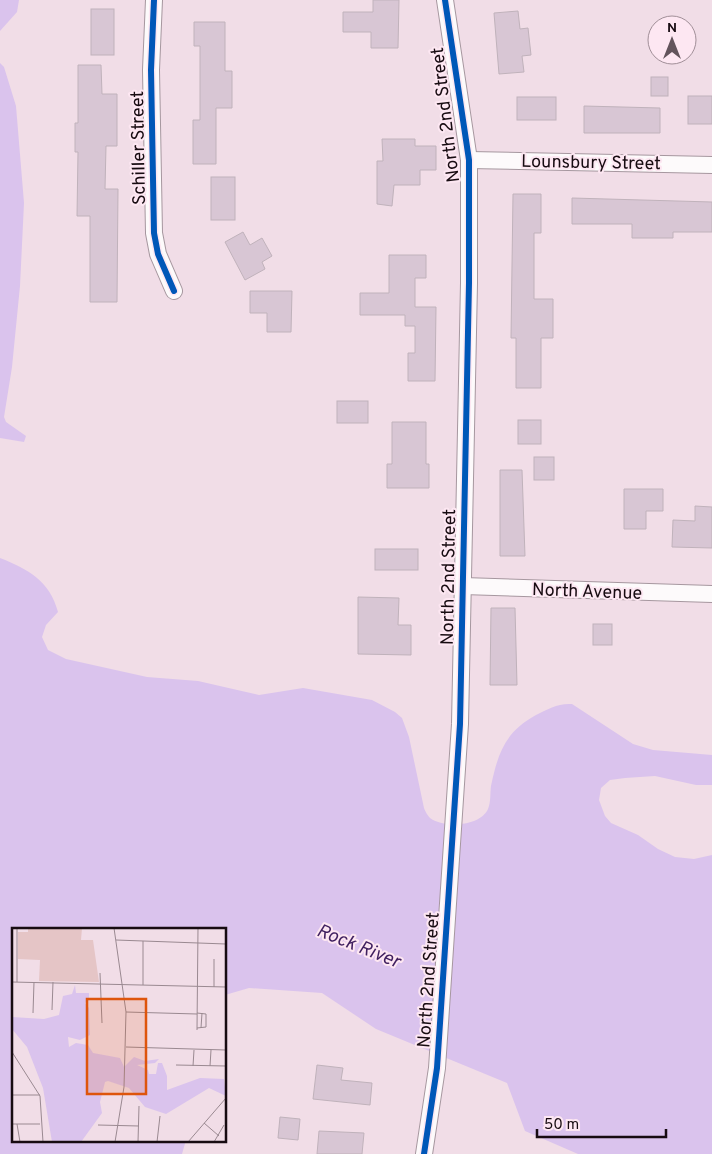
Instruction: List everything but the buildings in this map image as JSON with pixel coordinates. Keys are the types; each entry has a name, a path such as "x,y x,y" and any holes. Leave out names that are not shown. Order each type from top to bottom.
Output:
{"street":[{"name":"Schiller Street","path":"154,0 151,70 154,233 158,254 174,291"},
{"name":"North 2nd Street","path":"424,1154 438,1068 460,724 469,160 445,0"},
{"name":"Lounsbury Street","path":"469,160 712,165"},
{"name":"North Avenue","path":"462,586 712,594"}],"water":[{"path":"0,0 19,0 17,12 0,31"},
{"path":"0,63 4,67 16,106 24,203 20,286 12,367 4,417 6,422 26,436 24,442 0,438"},
{"name":"Rock River","path":"0,558 29,572 44,584 58,612 46,625 42,637 48,650 66,659 147,677 198,681 259,695 303,688 372,700 395,712 402,718 409,737 424,809 430,818 443,823 461,824 484,815 489,806 491,786 504,744 525,722 558,705 572,704 633,744 653,750 712,755 712,785 696,785 655,776 625,778 610,780 601,788 599,800 605,816 611,823 638,835 658,849 675,857 694,859 712,855 712,1154 578,1154 525,1131 507,1083 376,1029 322,993 249,988 226,995 226,928 12,928 12,1142 185,1142 182,1154 0,1154"}],"cycle path":[{"path":"154,0 151,70 154,233 158,254 174,291"},
{"path":"424,1154 437,1068 460,724 469,283 469,160 445,0"}]}
